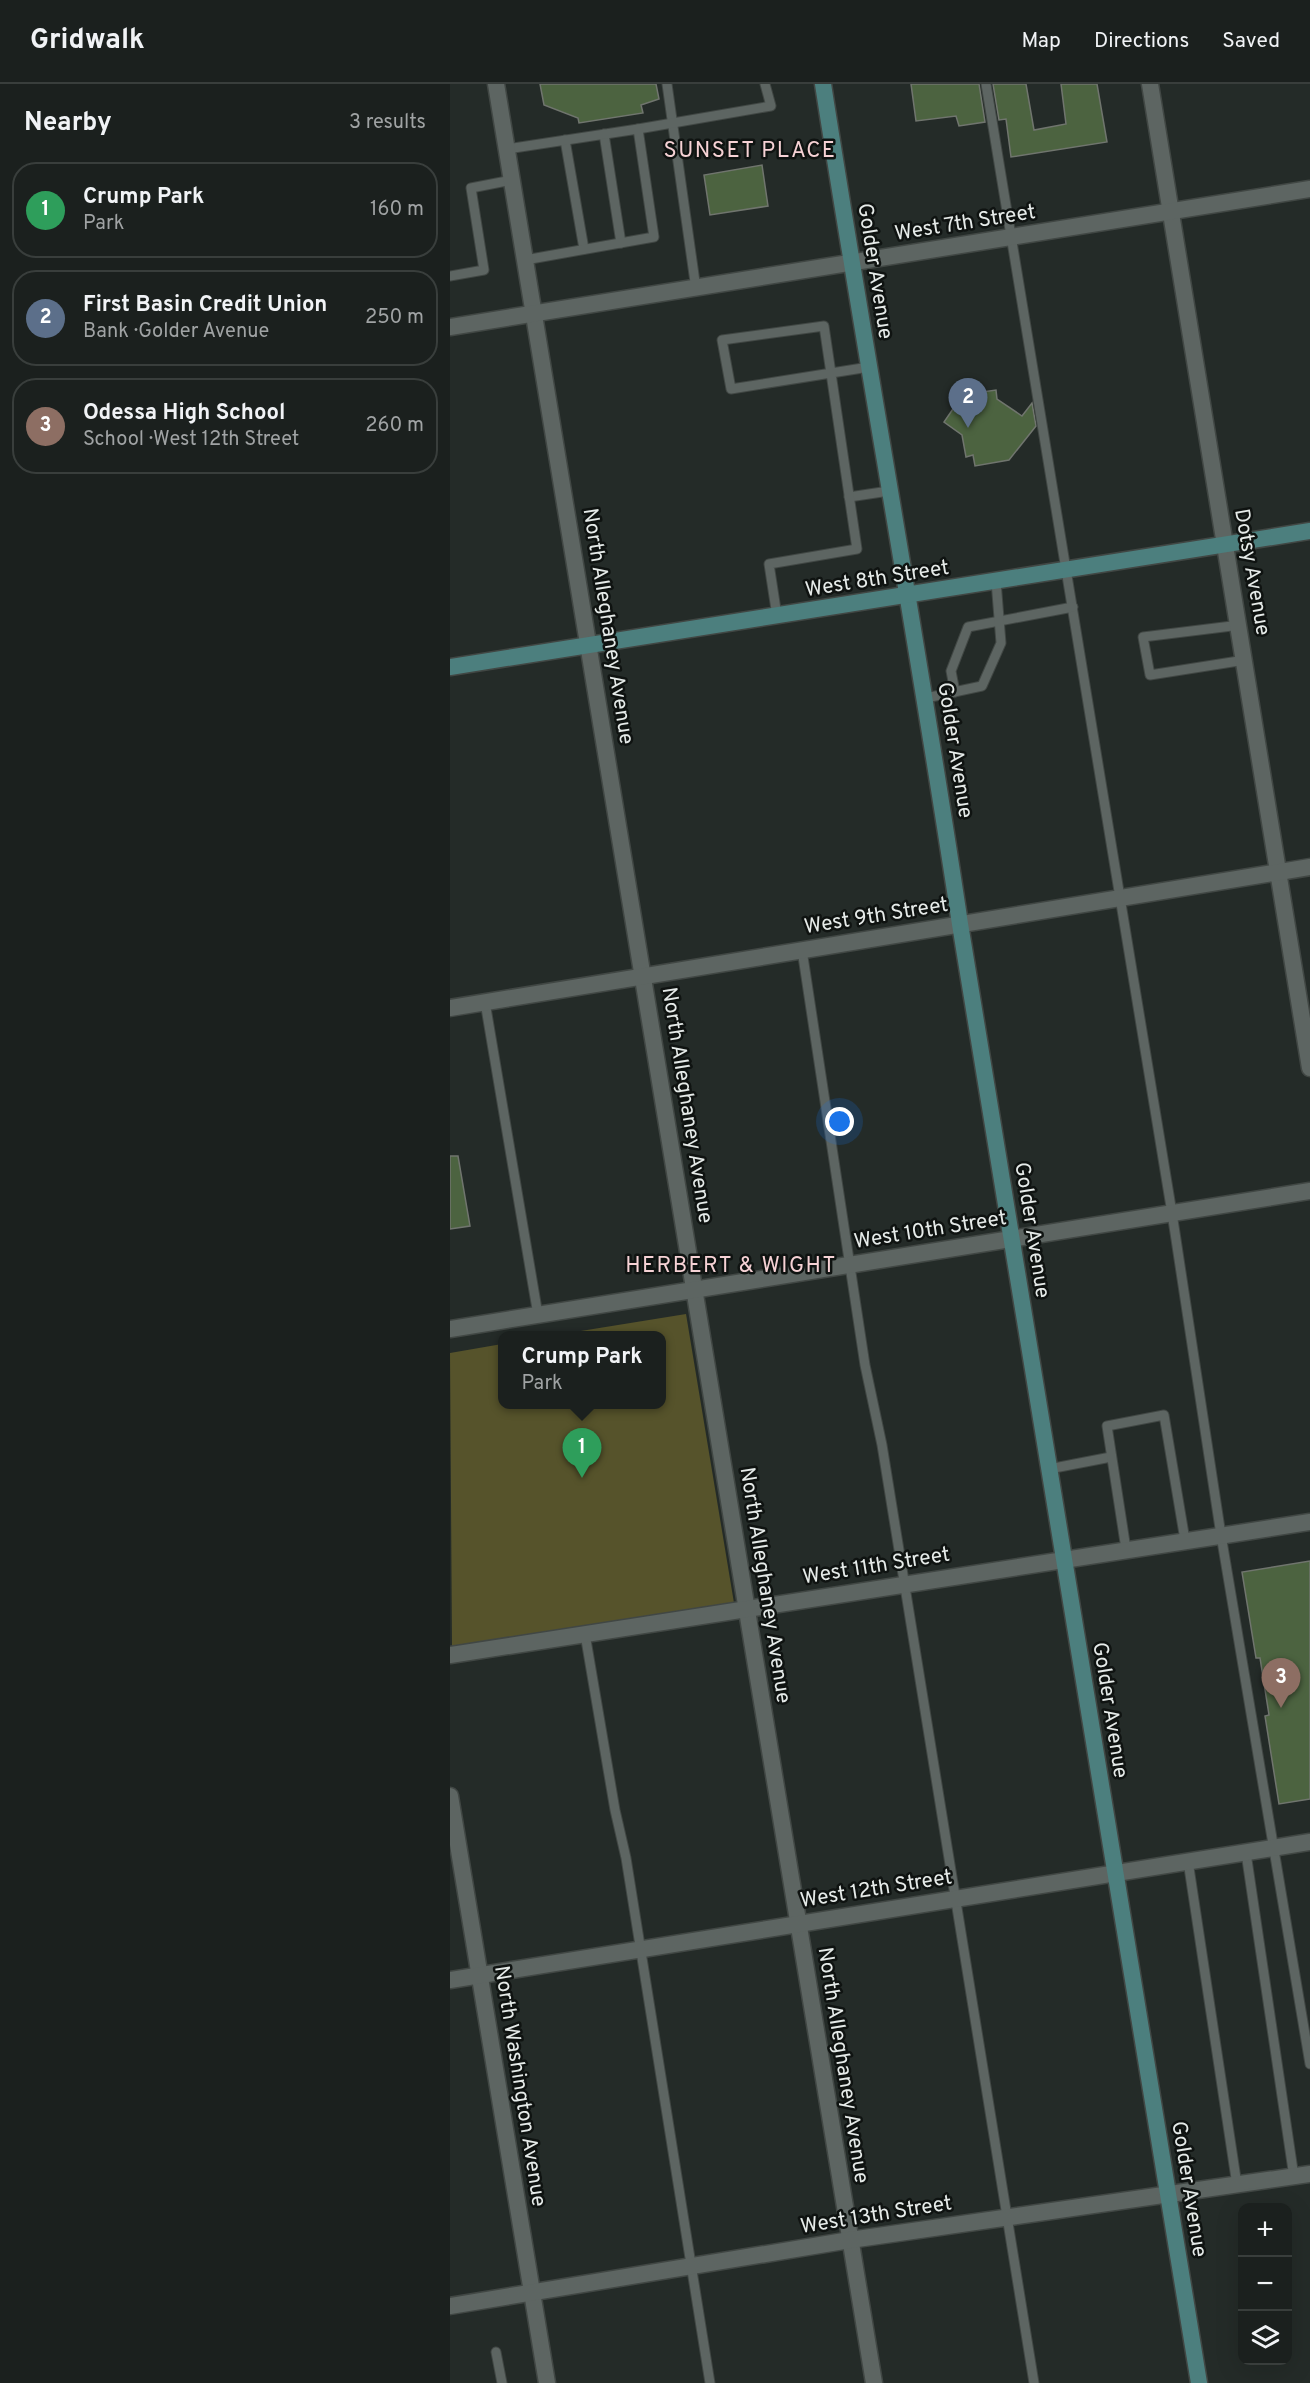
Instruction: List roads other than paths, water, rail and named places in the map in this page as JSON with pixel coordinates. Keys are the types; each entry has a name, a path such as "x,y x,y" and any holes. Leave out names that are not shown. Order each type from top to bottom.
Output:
{"main road":[{"name":"Golder Avenue","path":"823,84 868,367 926,698 960,924 1198,2383"},
{"name":"West 8th Street","path":"450,667 907,597 1310,531"}],"street":[{"name":"North Alleghaney Avenue","path":"496,84 874,2383"},
{"name":"Dotsy Avenue","path":"1150,84 1240,625 1310,1068"},
{"name":"West 7th Street","path":"450,327 1310,189"},
{"name":"West 9th Street","path":"450,1008 1310,867"},
{"name":"West 10th Street","path":"450,1329 1310,1191"},
{"name":"West 11th Street","path":"450,1655 1064,1558 1310,1522"},
{"name":"North Washington Avenue","path":"450,1796 547,2383"},
{"name":"West 12th Street","path":"450,1980 1115,1871 1310,1842"},
{"name":"West 13th Street","path":"450,2306 850,2240 1302,2175"}],"lane":[{"path":"667,84 696,288"},
{"path":"507,149 771,106 765,84"},
{"path":"986,84 1121,898 1221,1535 1310,2064"},
{"path":"525,260 654,237 638,129"},
{"path":"604,134 621,243"},
{"path":"565,140 584,249"},
{"path":"450,276 484,270 471,188 512,180"},
{"path":"777,616 768,564 857,549 849,497 831,374 824,326 722,340 731,389 831,374 868,367"},
{"path":"849,497 889,491"},
{"path":"926,698 982,686 1001,642 996,581"},
{"path":"955,692 951,671 968,627 1073,607"},
{"path":"1240,625 1143,637 1149,675 1245,660"},
{"path":"802,950 865,1365 882,1445 902,1584 1034,2383"},
{"path":"485,1002 538,1315"},
{"path":"1126,1549 1107,1426 1164,1415 1185,1540"},
{"path":"1049,1469 1111,1457"},
{"path":"585,1634 615,1810 626,1857 710,2383"},
{"path":"1246,1853 1302,2175"},
{"path":"1188,1861 1237,2185"},
{"path":"496,2352 502,2383"}],"place":[{"name":"First Basin Credit Union","path":"968,428"},
{"name":"Crump Park","path":"582,1478"},
{"name":"Odessa High School","path":"1281,1708"}],"district":[{"name":"SUNSET PLACE","path":"750,149"},
{"name":"HERBERT & WIGHT","path":"731,1264"}]}
